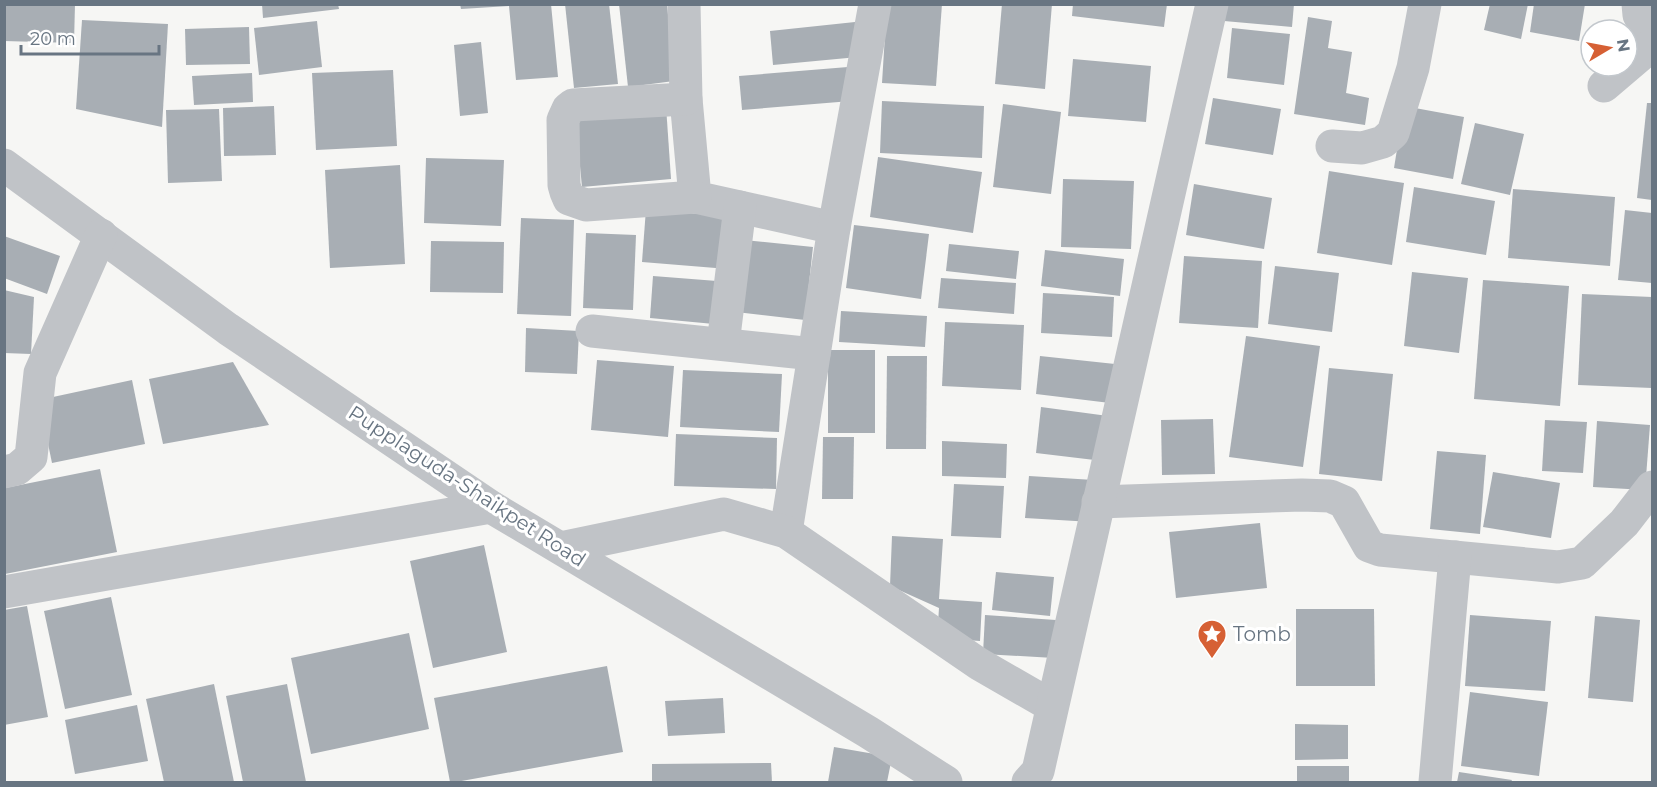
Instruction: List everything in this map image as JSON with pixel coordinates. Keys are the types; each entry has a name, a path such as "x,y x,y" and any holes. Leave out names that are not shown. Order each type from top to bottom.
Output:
{"street":[{"path":"684,4 686,99 695,197"},
{"path":"786,532 834,228 875,4"},
{"path":"1041,779 1052,706 1212,4"},
{"path":"1332,146 1362,148 1383,142 1393,133 1413,68 1425,4"},
{"path":"1638,4 1639,15 1653,38"},
{"path":"1604,87 1653,45"},
{"path":"686,99 573,105 568,109 563,120 564,185 569,199 586,205 695,197 834,228"},
{"name":"Pupplaguda-Shaikpet Road","path":"4,165 228,329 491,507 868,732 946,783"},
{"path":"723,344 740,207"},
{"path":"4,472 17,469 31,457 40,373 101,235"},
{"path":"592,331 814,354"},
{"path":"1098,502 1330,496 1344,502 1369,546 1380,550 1557,567 1582,562 1624,523 1653,488"},
{"path":"4,592 491,507"},
{"path":"561,548 724,514 786,532 979,664 1052,706"},
{"path":"1435,783 1455,557"}],"building":[{"path":"4,4 75,4 74,43 4,41"},
{"path":"262,4 338,4 339,9 263,18"},
{"path":"460,4 551,4 558,77 516,80 509,6 461,9"},
{"path":"565,4 609,4 618,84 574,88"},
{"path":"619,4 667,4 674,81 628,87"},
{"path":"887,4 942,4 936,86 882,83"},
{"path":"1002,4 1052,4 1045,89 995,84"},
{"path":"1073,4 1167,4 1164,27 1072,16"},
{"path":"1226,4 1294,4 1292,27 1224,21"},
{"path":"1490,4 1528,4 1521,39 1484,30"},
{"path":"1534,4 1585,4 1583,18 1579,18 1579,41 1530,32"},
{"path":"1308,17 1332,21 1328,48 1352,52 1346,93 1369,98 1365,125 1294,114"},
{"path":"82,20 168,24 162,127 76,109"},
{"path":"317,21 322,67 259,75 254,28"},
{"path":"855,22 858,57 773,65 770,31"},
{"path":"249,27 250,64 186,65 185,29"},
{"path":"1232,28 1290,34 1284,85 1227,78"},
{"path":"481,42 488,113 460,116 454,45"},
{"path":"1073,59 1151,66 1146,122 1068,116"},
{"path":"848,67 851,101 742,110 739,76"},
{"path":"393,70 397,146 316,150 312,73"},
{"path":"252,73 253,102 194,105 192,76"},
{"path":"1213,98 1281,109 1273,155 1205,144"},
{"path":"882,101 984,106 982,158 880,153"},
{"path":"1647,103 1652,103 1652,200 1637,198"},
{"path":"1003,104 1061,112 1051,194 993,187"},
{"path":"274,106 276,155 224,156 223,108"},
{"path":"666,106 671,179 582,187 575,114"},
{"path":"1404,106 1464,117 1453,179 1394,168"},
{"path":"219,109 222,181 168,183 166,110"},
{"path":"1475,123 1524,134 1510,195 1461,184"},
{"path":"878,157 982,172 973,233 870,217"},
{"path":"426,158 504,160 501,226 424,223"},
{"path":"400,165 405,264 330,268 325,170"},
{"path":"1329,171 1404,183 1392,265 1317,253"},
{"path":"1063,179 1134,181 1131,249 1061,247"},
{"path":"1194,184 1272,198 1264,249 1186,235"},
{"path":"1414,187 1495,201 1486,255 1406,242"},
{"path":"1513,189 1615,197 1610,266 1508,258"},
{"path":"646,209 732,217 728,269 642,262"},
{"path":"1625,210 1652,213 1652,283 1618,280"},
{"path":"521,218 574,220 571,316 517,314"},
{"path":"854,225 929,234 921,299 846,288"},
{"path":"586,233 636,235 633,310 583,308"},
{"path":"4,236 60,256 47,294 4,278"},
{"path":"744,240 813,247 805,320 736,312"},
{"path":"431,241 504,242 503,293 430,292"},
{"path":"949,244 1019,251 1016,279 946,271"},
{"path":"1045,250 1124,259 1120,296 1041,286"},
{"path":"1184,256 1262,261 1258,328 1179,323"},
{"path":"1275,266 1339,273 1332,332 1268,324"},
{"path":"1412,272 1468,278 1459,353 1404,346"},
{"path":"653,276 717,281 714,324 650,318"},
{"path":"941,278 1016,283 1014,314 938,308"},
{"path":"1483,280 1569,286 1560,406 1474,399"},
{"path":"4,290 34,297 31,354 4,353"},
{"path":"1043,293 1114,297 1112,337 1041,333"},
{"path":"1582,294 1652,297 1652,388 1578,385"},
{"path":"841,311 927,316 925,347 839,342"},
{"path":"945,322 1024,325 1021,390 942,386"},
{"path":"526,328 579,331 577,374 525,372"},
{"path":"1246,336 1320,346 1303,467 1229,457"},
{"path":"828,350 875,350 875,433 828,433"},
{"path":"887,356 927,356 926,449 886,449"},
{"path":"1040,356 1115,364 1110,403 1036,394"},
{"path":"597,360 674,366 668,437 591,430"},
{"path":"233,362 269,425 163,444 149,379"},
{"path":"1329,368 1393,374 1382,481 1319,474"},
{"path":"683,370 782,374 779,432 680,427"},
{"path":"132,380 145,444 52,463 39,400"},
{"path":"1041,407 1108,416 1103,461 1036,453"},
{"path":"1213,419 1215,474 1162,475 1161,420"},
{"path":"1545,420 1587,422 1583,473 1542,471"},
{"path":"1597,421 1650,425 1645,490 1593,487"},
{"path":"676,434 777,438 776,489 674,486"},
{"path":"823,437 854,437 853,499 822,499"},
{"path":"942,441 1007,444 1006,478 942,476"},
{"path":"1437,451 1486,455 1480,534 1430,529"},
{"path":"100,469 117,552 5,574 5,488"},
{"path":"1493,472 1560,483 1551,538 1483,527"},
{"path":"1029,476 1094,480 1092,522 1025,518"},
{"path":"954,484 1004,486 1001,538 951,536"},
{"path":"1260,523 1267,588 1176,598 1169,532"},
{"path":"892,536 943,539 939,599 982,602 980,641 937,638 939,608 890,586"},
{"path":"484,545 507,652 433,668 410,561"},
{"path":"996,572 1054,577 1050,616 992,610"},
{"path":"111,597 132,695 65,709 44,611"},
{"path":"27,606 48,717 4,725 4,610"},
{"path":"1296,609 1374,609 1375,686 1296,686"},
{"path":"985,615 1056,620 1054,658 983,654"},
{"path":"1470,615 1551,621 1545,691 1465,686"},
{"path":"1595,616 1640,620 1633,702 1588,698"},
{"path":"409,633 429,729 311,754 291,658"},
{"path":"607,666 623,752 450,782 434,698"},
{"path":"214,684 234,782 164,782 146,699"},
{"path":"287,684 306,782 243,782 226,696"},
{"path":"1470,692 1548,702 1539,776 1461,766"},
{"path":"723,698 725,733 668,736 665,701"},
{"path":"137,705 148,761 75,774 65,720"},
{"path":"1295,724 1348,725 1348,759 1295,760"},
{"path":"834,747 892,757 887,782 828,782"},
{"path":"771,763 772,782 652,782 652,764"},
{"path":"1297,766 1349,766 1349,782 1297,782"},
{"path":"1459,772 1512,780 1511,782 1457,782"}],"place":[{"name":"Tomb","path":"1212,660"}]}
